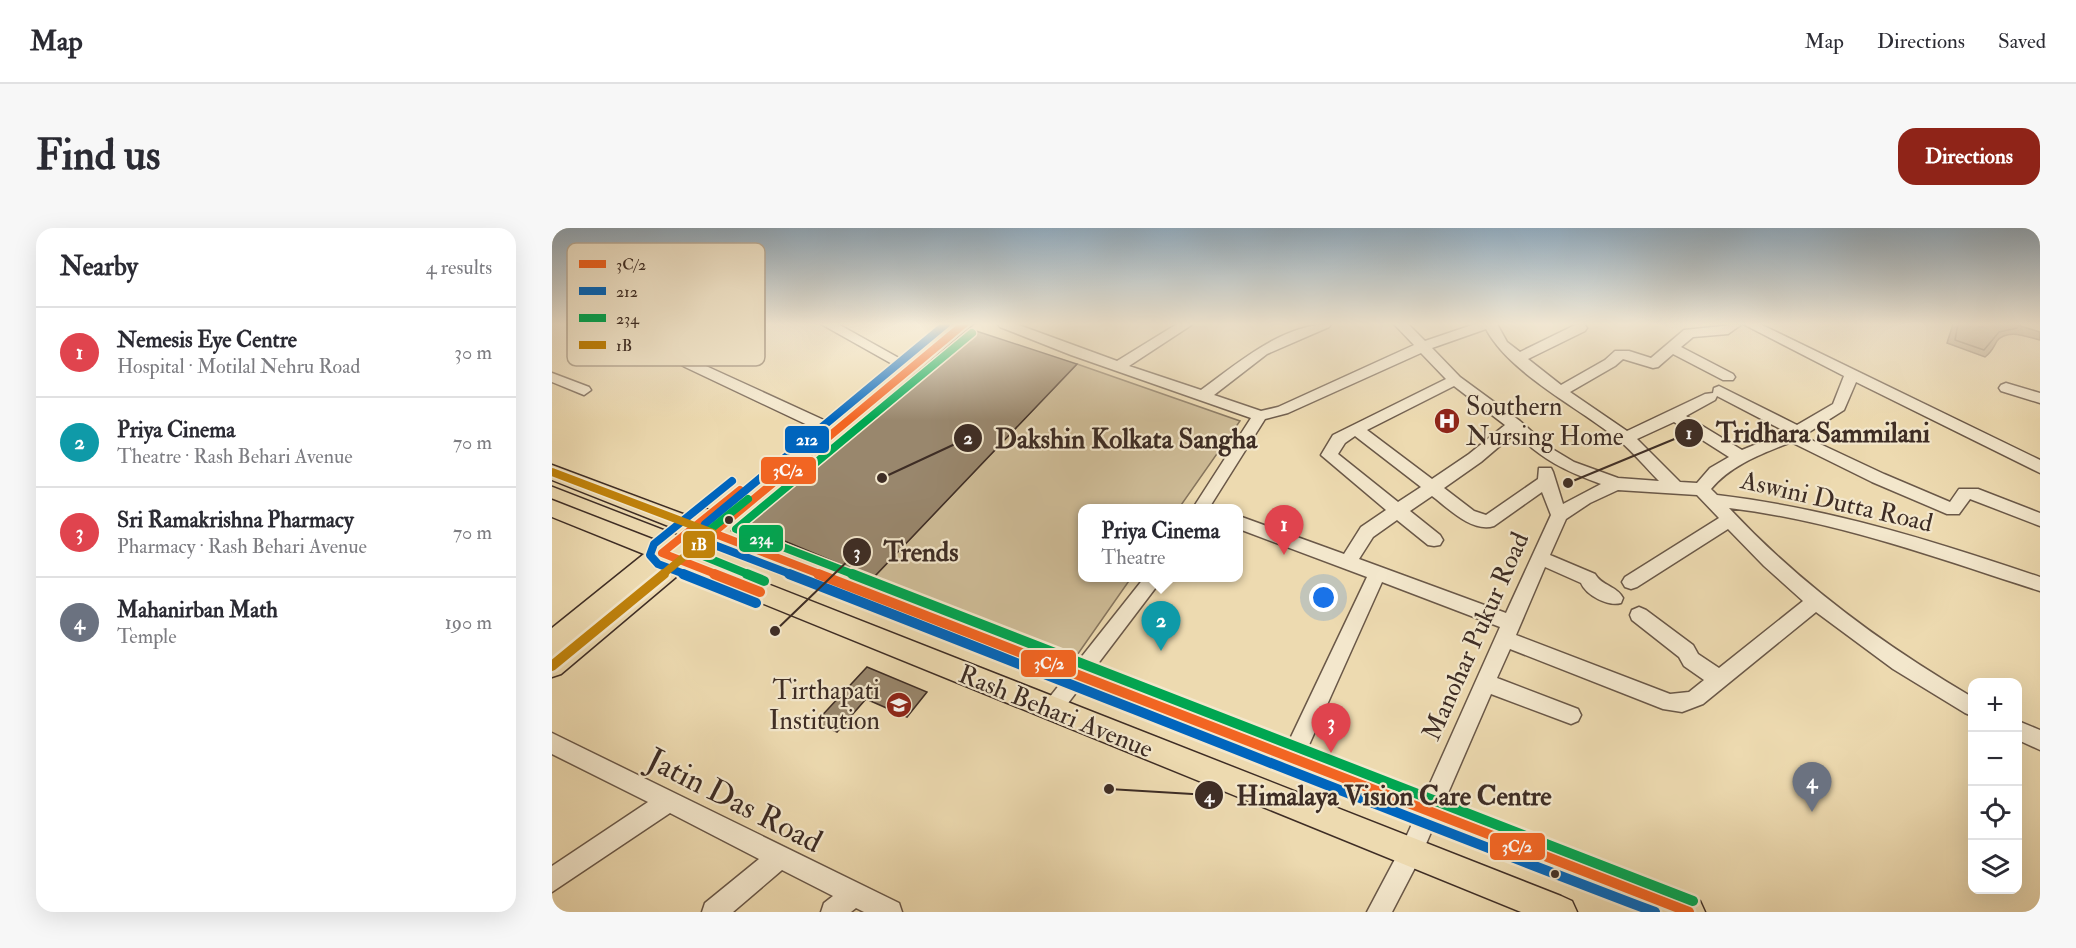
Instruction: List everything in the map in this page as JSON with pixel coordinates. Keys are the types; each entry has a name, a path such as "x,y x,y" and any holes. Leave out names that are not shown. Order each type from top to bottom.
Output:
{"main road":[{"path":"552,666 821,425 907,356"},
{"path":"704,529 924,356"},
{"name":"Rash Behari Avenue","path":"552,472 1079,674 1428,813 1689,912"},
{"name":"Rash Behari Avenue","path":"552,508 1561,912"},
{"path":"552,643 671,557"}],"street":[{"path":"888,356 899,362"},
{"path":"1092,356 1260,416 1283,410 1402,356"},
{"path":"1119,366 1135,356"},
{"path":"1202,397 1256,356"},
{"path":"1431,356 1455,380 1515,425 1543,451 1568,466 1616,484"},
{"path":"1515,356 1560,392 1626,438 1677,489"},
{"path":"1518,358 1522,356"},
{"path":"1560,392 1610,363 1618,356"},
{"path":"1634,356 1653,364 1663,356"},
{"path":"1687,356 1728,377"},
{"path":"1817,356 2040,466"},
{"path":"694,366 821,425"},
{"path":"1852,374 1839,407 1716,472 1706,494 1800,590 1913,674 1968,705"},
{"path":"552,377 584,390"},
{"path":"1434,540 1329,455 1339,439 1455,380"},
{"path":"2006,388 2040,398"},
{"path":"1626,438 1675,417 1715,394 1878,478 1953,510 1969,493 2040,520"},
{"path":"1205,504 1260,416"},
{"path":"1675,417 1741,457"},
{"path":"1348,563 1366,532 1475,458 1515,425"},
{"path":"1356,429 1468,515 1488,522 1546,481"},
{"path":"1543,451 1546,481 1559,515"},
{"name":"Aswini Dutta Road","path":"1559,515 1584,499 1616,484 1677,489 1822,518 1911,541 2040,584"},
{"name":"Manohar Pukur Road","path":"1379,912 1412,852 1559,515"},
{"path":"1631,582 1729,520"},
{"path":"1243,524 1377,574 1671,703 1682,703 1696,698 1815,602"},
{"path":"1541,558 1589,579 1591,586 1614,598"},
{"path":"1292,758 1377,574"},
{"path":"1052,709 1151,582"},
{"path":"1640,615 1686,651 1691,660 1719,679"},
{"path":"1486,683 1571,715"},
{"path":"2022,732 2040,740"},
{"name":"Jatin Das Road","path":"552,743 890,912"},
{"path":"552,880 668,802"},
{"path":"714,912 779,857"},
{"path":"833,912 853,894"}],"shaded area":[{"path":"1077,364 1240,421 1182,504 1078,504 1078,582 1128,582 1075,658 873,578"}],"building":[{"path":"938,356 1052,356 1077,364 873,578 746,525 807,468"},
{"name":"Tirthapati Institution","path":"867,667 927,692 907,717 866,699 837,732 816,722"}],"tram line":[{"path":"552,486 1651,912"}],"transit line":[{"name":"212","path":"908,356 705,524 701,532 704,541 1224,743 1424,824 1655,912"},
{"name":"3C/2","path":"926,356 713,533 1689,912"},
{"name":"234","path":"944,356 736,529 1693,901"},
{"name":"1B","path":"552,472 713,533 552,666"},
{"name":"212","path":"732,481 654,544 650,555 658,564 756,603"},
{"name":"3C/2","path":"740,490 662,553 760,592"},
{"name":"234","path":"748,499 686,549 764,581"}],"place":[{"name":"Southern Nursing Home","path":"1447,421"},
{"name":"Dakshin Kolkata Sangha","path":"882,478"},
{"name":"Tridhara Sammilani","path":"1568,483"},
{"name":"Nemesis Eye Centre","path":"1284,555"},
{"name":"Trends","path":"775,631"},
{"name":"Priya Cinema","path":"1161,651"},
{"name":"Tirthapati Institution","path":"899,705"},
{"name":"Sri Ramakrishna Pharmacy","path":"1331,753"},
{"name":"Himalaya Vision Care Centre","path":"1109,789"},
{"name":"Mahanirban Math","path":"1812,812"}]}
